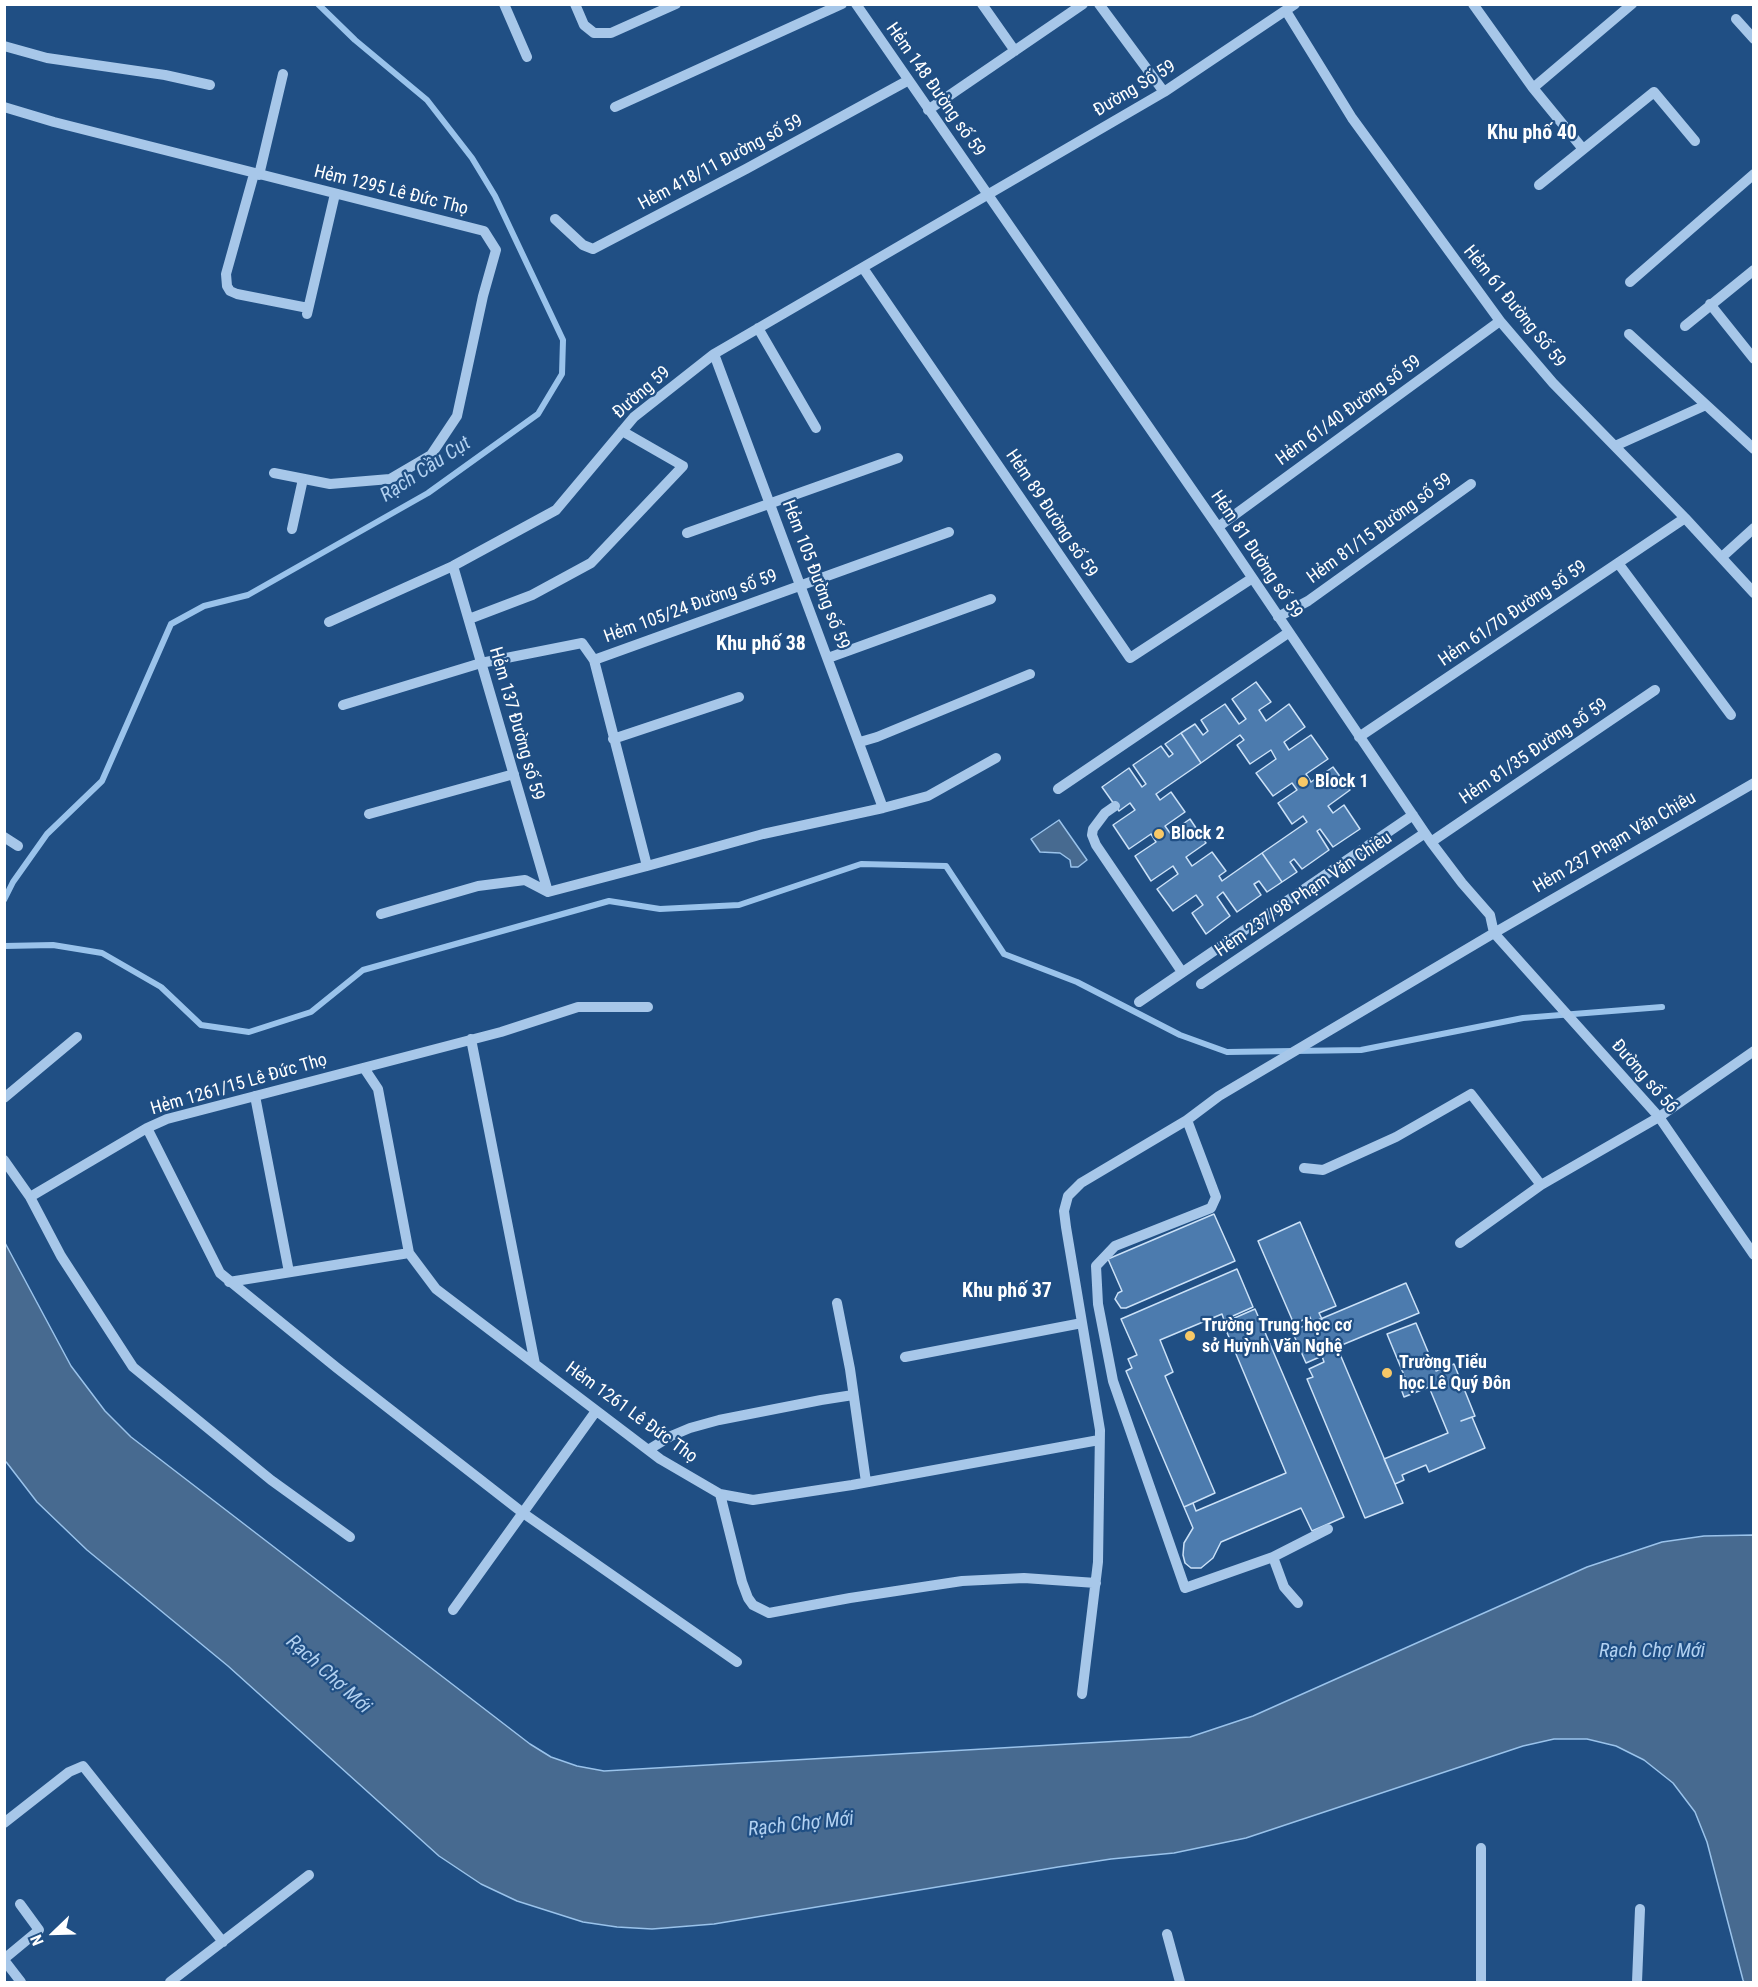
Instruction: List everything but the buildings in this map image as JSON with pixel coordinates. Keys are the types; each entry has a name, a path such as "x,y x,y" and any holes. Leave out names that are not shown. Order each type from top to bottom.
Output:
{"street":[{"path":"504,4 527,57"},
{"path":"575,4 584,26 594,33 611,33 676,4"},
{"path":"615,107 842,4"},
{"name":"Hẻm 148 Đường số 59","path":"856,4 907,81 989,195"},
{"path":"982,4 1016,51"},
{"path":"928,110 1083,4"},
{"path":"1099,4 1164,92"},
{"path":"1473,4 1533,88 1583,149"},
{"path":"1533,88 1632,4"},
{"name":"Đường Số 59","path":"989,195 1164,92 1291,8"},
{"name":"Hẻm 61 Đường Số 59","path":"1291,8 1352,118 1500,321 1553,383 1685,518 1754,593"},
{"path":"1736,19 1754,39"},
{"path":"4,46 47,58 165,75 210,86"},
{"path":"283,74 226,274 230,291 307,311 335,194"},
{"name":"Hẻm 418/11 Đường số 59","path":"555,219 583,245 594,249 907,81"},
{"path":"1539,185 1654,92 1695,141"},
{"name":"Hẻm 1295 Lê Đức Thọ","path":"4,107 54,122 484,231 496,250 483,296 456,416 431,455 390,478 330,484 274,473"},
{"path":"1630,282 1754,174"},
{"name":"Đường 59","path":"328,622 453,566 556,510 634,417 714,354 989,195"},
{"name":"Hẻm 81 Đường số 59","path":"989,195 1218,527 1428,838 1461,883 1490,915 1494,933"},
{"name":"Hẻm 89 Đường số 59","path":"863,268 1130,658 1251,579"},
{"path":"1685,326 1754,270"},
{"path":"1710,304 1754,359"},
{"name":"Hẻm 61/40 Đường số 59","path":"1218,527 1500,321"},
{"path":"758,328 816,428"},
{"path":"1629,334 1754,448"},
{"name":"Hẻm 105 Đường số 59","path":"714,354 883,808"},
{"path":"1615,446 1707,405"},
{"path":"469,619 532,595 591,563 683,466 622,431"},
{"path":"687,533 898,458"},
{"path":"292,529 303,479"},
{"name":"Hẻm 81/15 Đường số 59","path":"1278,617 1308,601 1471,484"},
{"name":"Hẻm 61/70 Đường số 59","path":"1359,737 1685,518"},
{"path":"1722,557 1754,528"},
{"name":"Hẻm 105/24 Đường số 59","path":"594,660 949,532"},
{"path":"1618,563 1731,716"},
{"name":"Hẻm 137 Đường số 59","path":"453,566 548,892"},
{"path":"828,658 991,599"},
{"path":"1058,789 1288,633"},
{"path":"343,705 481,663 582,643 594,660 647,866"},
{"path":"860,742 1030,674"},
{"name":"Hẻm 81/35 Đường số 59","path":"1428,838 1655,690"},
{"path":"613,739 739,697"},
{"path":"381,914 478,886 525,880 548,892 763,834 883,808 928,796 996,759"},
{"path":"369,814 514,774"},
{"name":"Hẻm 237 Phạm Văn Chiêu","path":"1082,1694 1096,1583 1100,1430 1064,1211 1068,1196 1081,1183 1187,1120 1219,1096 1494,933 1754,783"},
{"path":"1115,806 1105,813 1093,829 1092,836 1182,972"},
{"path":"1139,1002 1413,815"},
{"path":"4,837 18,846"},
{"name":"Hẻm 237/98 Phạm Văn Chiêu","path":"1201,984 1428,838"},
{"name":"Đường số 56","path":"1494,933 1659,1117 1754,1255"},
{"name":"Hẻm 1261/15 Lê Đức Thọ","path":"30,1197 147,1128 167,1119 501,1032 578,1007 648,1007"},
{"path":"4,1098 77,1037"},
{"path":"471,1039 535,1364"},
{"path":"1460,1243 1541,1185 1659,1117 1754,1051"},
{"name":"Hẻm 1261 Lê Đức Thọ","path":"364,1068 378,1089 409,1253 436,1289 648,1450 720,1494 753,1500 1100,1440"},
{"path":"1304,1168 1323,1170 1396,1137 1471,1094 1541,1185"},
{"path":"255,1096 290,1272"},
{"path":"1187,1120 1216,1197 1211,1208 1115,1246 1096,1266 1098,1304 1113,1381 1185,1588 1273,1557 1328,1529"},
{"path":"147,1128 220,1274 523,1513 737,1662"},
{"path":"4,1160 30,1197 61,1256 133,1367 271,1480 350,1537"},
{"path":"229,1282 409,1253"},
{"path":"837,1303 866,1482"},
{"path":"905,1357 1082,1323"},
{"path":"648,1450 690,1428 719,1420 853,1395"},
{"path":"453,1610 596,1411"},
{"path":"720,1494 748,1598 761,1611 769,1613 962,1581 1024,1578 1096,1583"},
{"path":"1273,1557 1284,1587 1298,1603"},
{"path":"4,1823 69,1772 83,1766 223,1942"},
{"path":"1481,1848 1481,1983"},
{"path":"170,1983 309,1875"},
{"path":"20,1904 39,1930 4,1959 21,1983"},
{"path":"1637,1983 1640,1909"},
{"path":"1167,1934 1180,1983"}],"water":[{"path":"1059,820 1087,860 1078,867 1071,867 1070,860 1060,853 1040,852 1031,839"},
{"name":"Rạch Chợ Mới","path":"4,1241 71,1366 105,1411 131,1437 530,1744 551,1757 577,1766 604,1771 1190,1737 1253,1716 1587,1567 1662,1542 1704,1536 1753,1535 1753,1982 1743,1980 1707,1842 1695,1812 1673,1783 1644,1760 1616,1746 1587,1739 1554,1739 1523,1746 1246,1838 1174,1853 1058,1867 714,1924 652,1929 617,1927 583,1922 517,1901 481,1884 439,1856 228,1666 87,1550 37,1502 4,1460"}],"waterway":[{"name":"Rạch Cầu Cụt","path":"4,900 13,882 47,834 102,781 171,624 204,606 248,595 428,493 538,414 562,374 563,340 495,196 472,158 427,100 355,40 318,4"},
{"path":"4,946 53,945 102,953 161,987 201,1025 249,1032 311,1012 363,970 609,901 660,909 739,905 861,864 946,866 1004,954 1077,982 1180,1035 1227,1052 1361,1050 1523,1018 1662,1007"}],"place":[{"name":"Block 1","path":"1303,782"},
{"name":"Block 2","path":"1159,834"},
{"name":"Trường Trung học cơ sở Huỳnh Văn Nghệ","path":"1190,1336"},
{"name":"Trường Tiểu học Lê Quý Đôn","path":"1387,1373"}],"district":[{"name":"Khu phố 40","path":"1532,134"},
{"name":"Khu phố 38","path":"761,645"},
{"name":"Khu phố 37","path":"1007,1292"}]}
